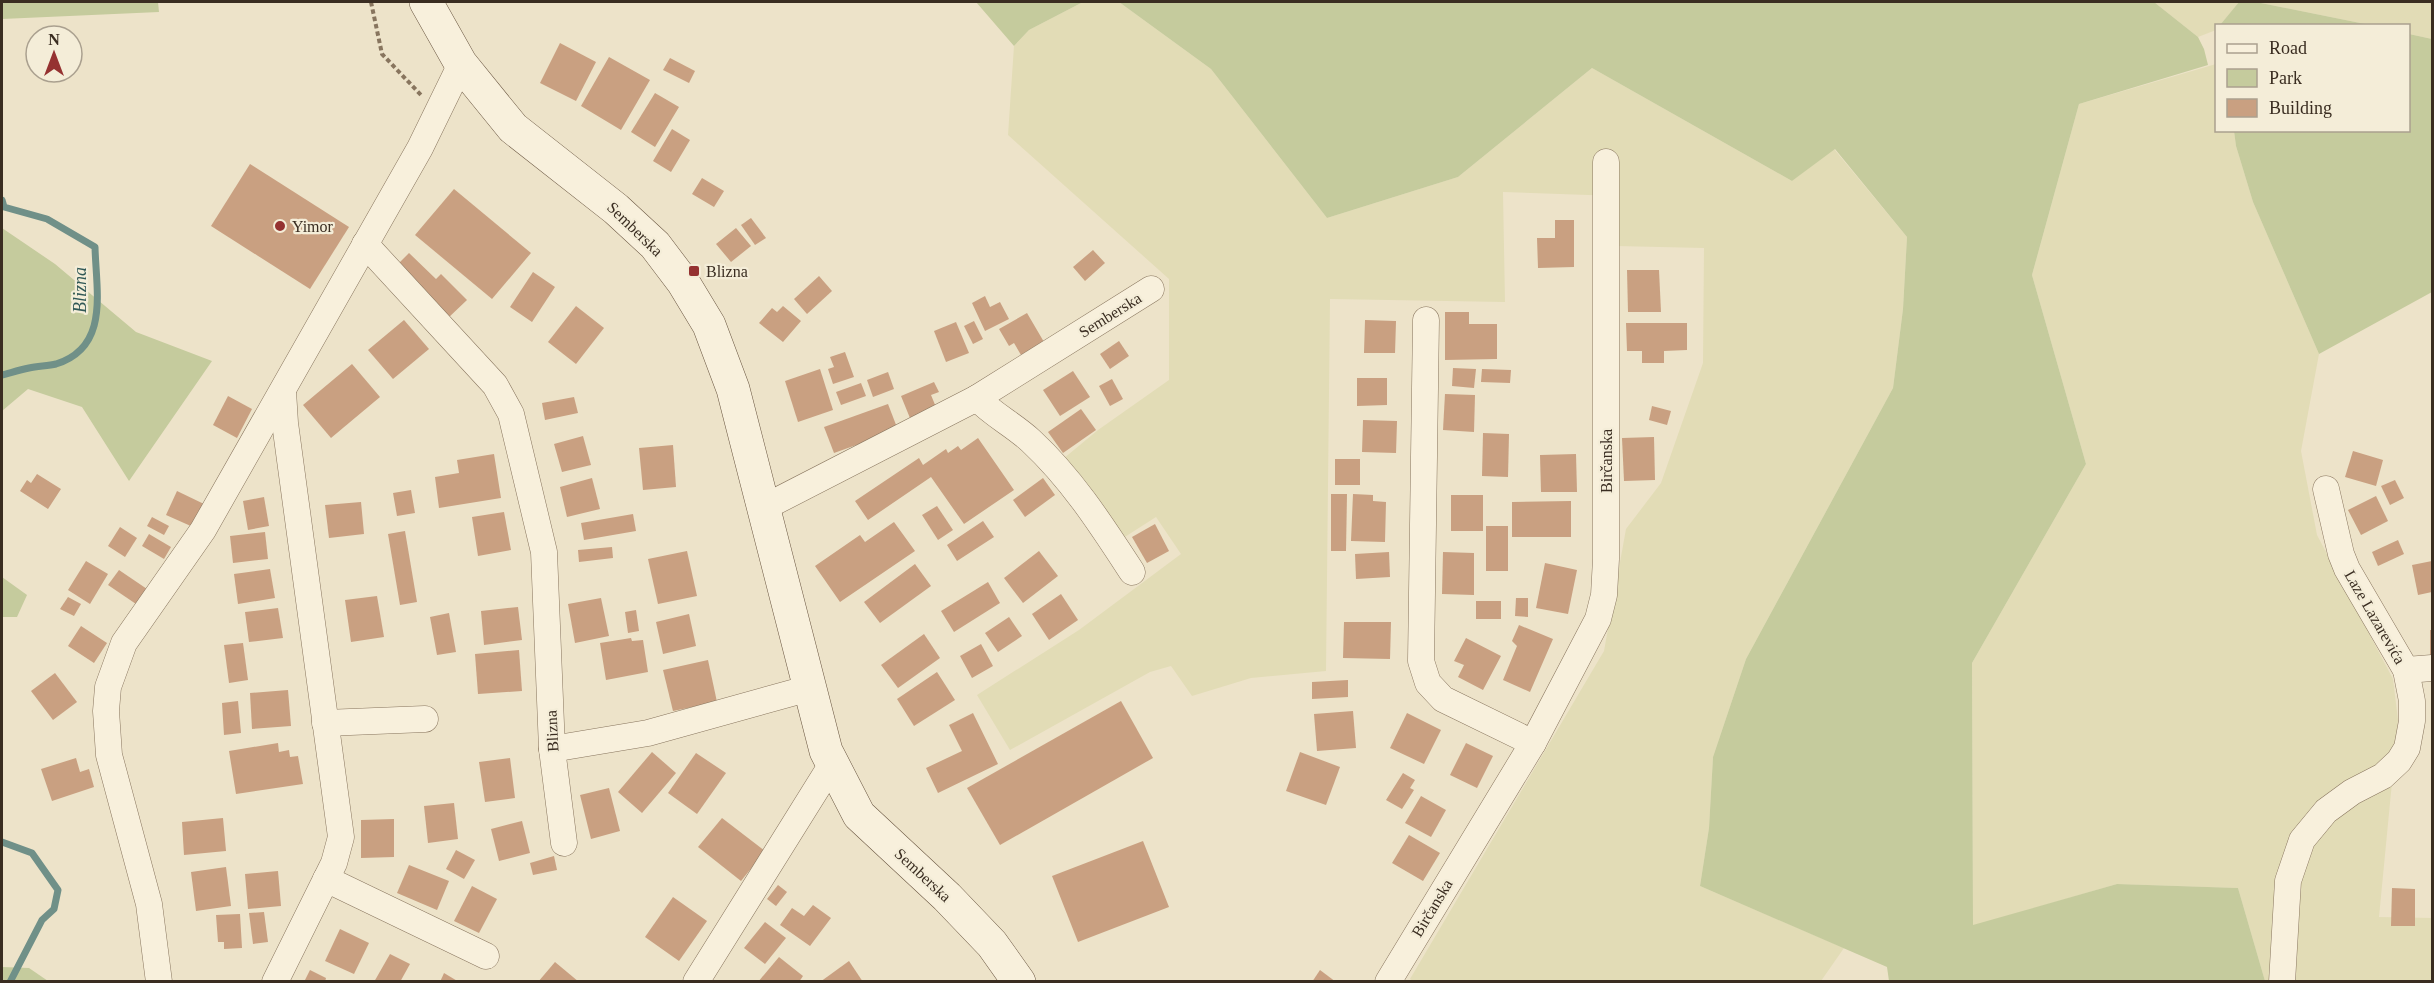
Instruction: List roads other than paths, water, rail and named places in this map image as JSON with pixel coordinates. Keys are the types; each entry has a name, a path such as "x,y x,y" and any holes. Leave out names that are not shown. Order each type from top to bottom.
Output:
{"main road":[{"name":"Semberska","path":"426,2 461,64 513,128 616,209 655,245 683,282 709,325 733,389 825,751 860,815 947,897 992,944 1019,981"}],"street":[{"path":"159,981 149,904 110,755 106,711 108,687 124,643 203,530 274,408 282,388 438,113 461,64"},
{"name":"Birčanska","path":"1388,981 1533,743 1598,619 1604,596 1606,559 1606,162"},
{"name":"Blizna","path":"365,244 495,385 511,414 544,552 552,749 564,843"},
{"name":"Semberska","path":"763,508 977,398 1151,289"},
{"path":"1426,320 1421,662 1428,683 1443,699 1533,743"},
{"path":"275,981 334,862 341,837 282,388"},
{"path":"977,398 992,414 1030,440 1084,500 1132,572"},
{"name":"Laze Lazarevića","path":"2282,981 2288,881 2302,840 2326,811 2352,792 2384,776 2399,761 2407,748 2412,721 2412,701 2406,670 2347,569 2341,554 2326,489"},
{"path":"2406,670 2433,668"},
{"path":"552,749 648,734 810,688"},
{"path":"325,723 425,719"},
{"path":"696,981 832,765"},
{"path":"326,879 486,956"}],"waterway":[{"name":"Blizna","path":"2,200 4,207 47,219 95,247 97,299 92,331 85,345 73,356 56,364 2,375"},
{"name":"Blizna","path":"2,842 32,853 58,890 54,909 42,920 10,982"}],"place":[{"name":"Yimor","path":"280,226"},
{"name":"Blizna","path":"694,271"}]}
